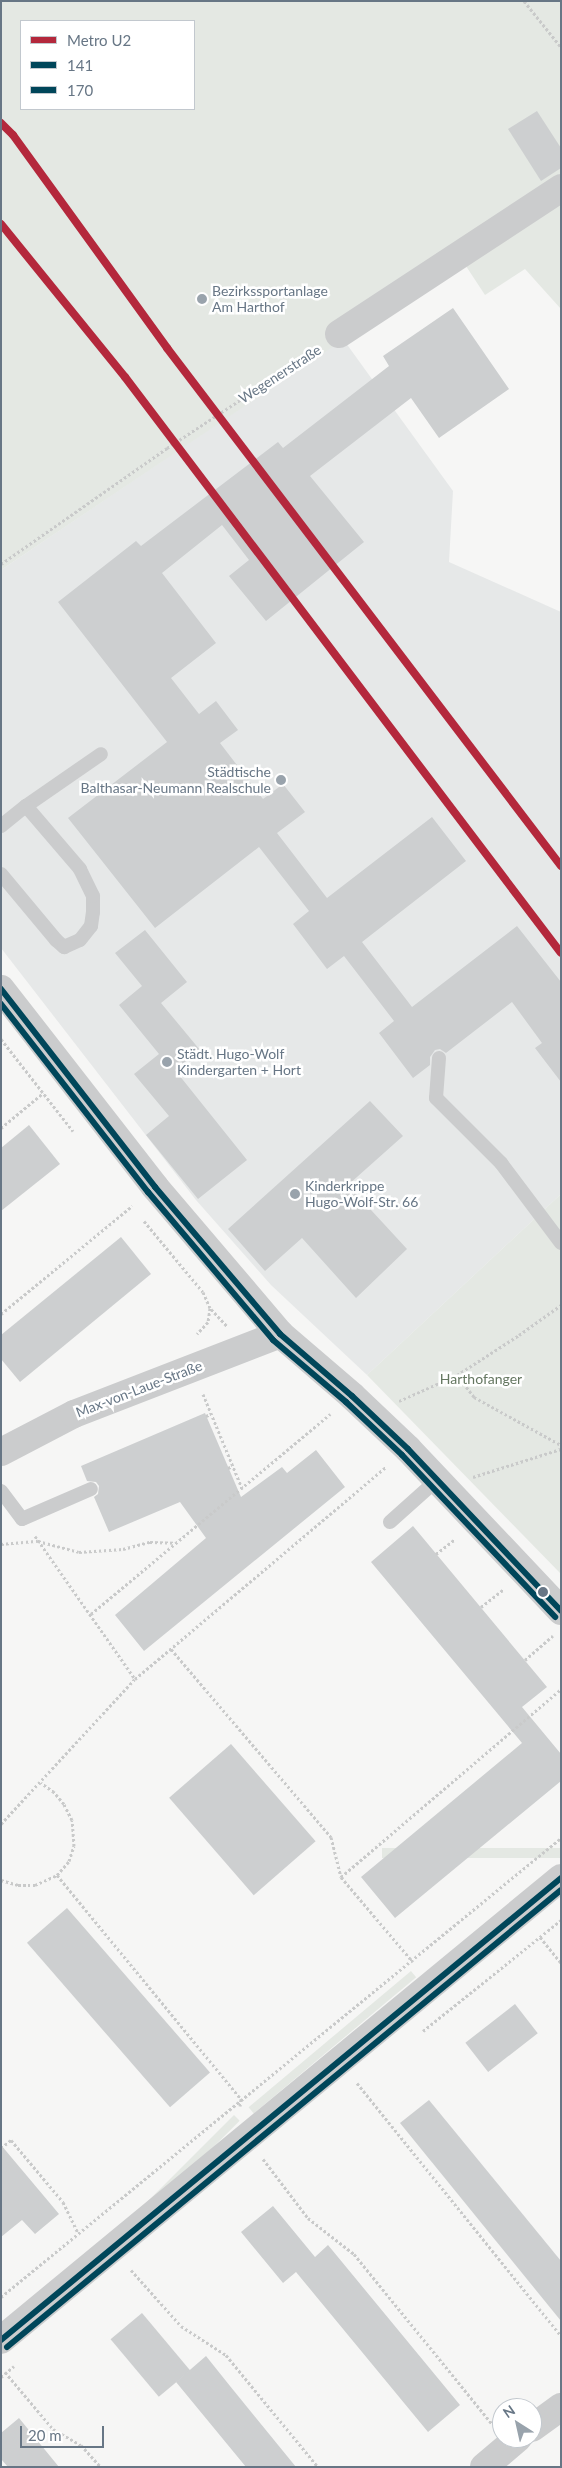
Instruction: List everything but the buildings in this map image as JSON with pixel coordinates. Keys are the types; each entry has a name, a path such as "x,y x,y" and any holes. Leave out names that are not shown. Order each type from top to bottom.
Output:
{"street":[{"path":"339,334 561,188"},
{"path":"1,989 155,1187 280,1334 408,1449 437,1480 557,1623"},
{"name":"Max-von-Laue-Straße","path":"1,1452 74,1414 280,1334"},
{"path":"1,2340 561,1878"},
{"path":"542,2421 561,2407"},
{"path":"484,2467 497,2448"}],"lane":[{"path":"1,826 26,806 101,754"},
{"path":"1,874 64,947 80,940 91,926 94,912 93,896 80,869 26,806"},
{"path":"439,1058 436,1098 501,1163 561,1243"},
{"path":"390,1522 437,1480"},
{"path":"1,1491 22,1518 91,1489"}],"path":[{"path":"524,1 561,47"},
{"name":"Wegenerstraße","path":"1,564 167,448 339,334"},
{"path":"1,1039 78,1138"},
{"path":"1,1128 43,1093"},
{"path":"126,1198 203,1292 210,1308 208,1322 199,1333 190,1337"},
{"path":"1,1314 132,1206"},
{"path":"378,1421 400,1400 457,1375 561,1305"},
{"path":"457,1375 474,1398 561,1445"},
{"path":"200,1388 242,1488"},
{"path":"325,1408 331,1413"},
{"path":"206,1416 211,1414"},
{"path":"91,1614 326,1418"},
{"path":"1,1824 41,1783 135,1679 408,1449"},
{"path":"472,1477 561,1449"},
{"path":"228,1468 233,1466"},
{"path":"22,1518 135,1679"},
{"path":"436,1554 460,1536"},
{"path":"1,1544 38,1541 79,1552 123,1549 150,1542 176,1543"},
{"path":"481,1607 507,1586"},
{"path":"525,1660 557,1623"},
{"path":"171,1649 331,1837 341,1877 432,1984"},
{"path":"341,1877 561,1690"},
{"path":"1,1880 18,1885 36,1884 57,1875 69,1861 74,1846 75,1832 72,1820 64,1804 54,1792 41,1783"},
{"path":"1,2297 561,1838"},
{"path":"57,1875 241,2099"},
{"path":"540,1937 561,1963"},
{"path":"338,2061 561,2336"},
{"path":"1,2148 11,2140 63,2202 78,2233"},
{"path":"264,2161 308,2218 354,2254 492,2415"},
{"path":"112,2249 181,2326 226,2355 318,2467"},
{"path":"1,2368 53,2429 81,2446 102,2467"}],"shaded area":[{"name":"Städtische Balthasar-Neumann Realschule","path":"343,339 453,491 449,562 561,612 561,1194 367,1375 271,1285 196,1200 1,948 1,570"}],"green space":[{"name":"Bezirkssportanlage Am Harthof","path":"1,1 561,1 561,309 525,269 485,295 462,260 1,570"},
{"name":"Harthofanger","path":"561,1194 561,1574 367,1375"},
{"path":"382,1848 561,1848 561,1858 382,1858"},
{"path":"411,1971 416,1977 254,2113 249,2107"},
{"path":"234,2115 240,2121 98,2262 93,2256"}],"metro line":[{"name":"U2","path":"1,123 13,135 167,348 561,866"},
{"name":"U2","path":"1,224 125,377 561,953"}],"transit line":[{"name":"141","path":"1,989 155,1187 280,1334 352,1396 408,1449 561,1611"},
{"name":"170","path":"1,1004 148,1192 273,1340 346,1402 402,1455 555,1617"},
{"name":"141","path":"1,2340 561,1878"},
{"name":"170","path":"7,2347 561,1890"}],"place":[{"name":"Bezirkssportanlage Am Harthof","path":"202,299"},
{"name":"Städtische Balthasar-Neumann Realschule","path":"281,780"},
{"name":"Städt. Hugo-Wolf Kindergarten + Hort","path":"167,1062"},
{"name":"Kinderkrippe Hugo-Wolf-Str. 66","path":"295,1194"}]}
